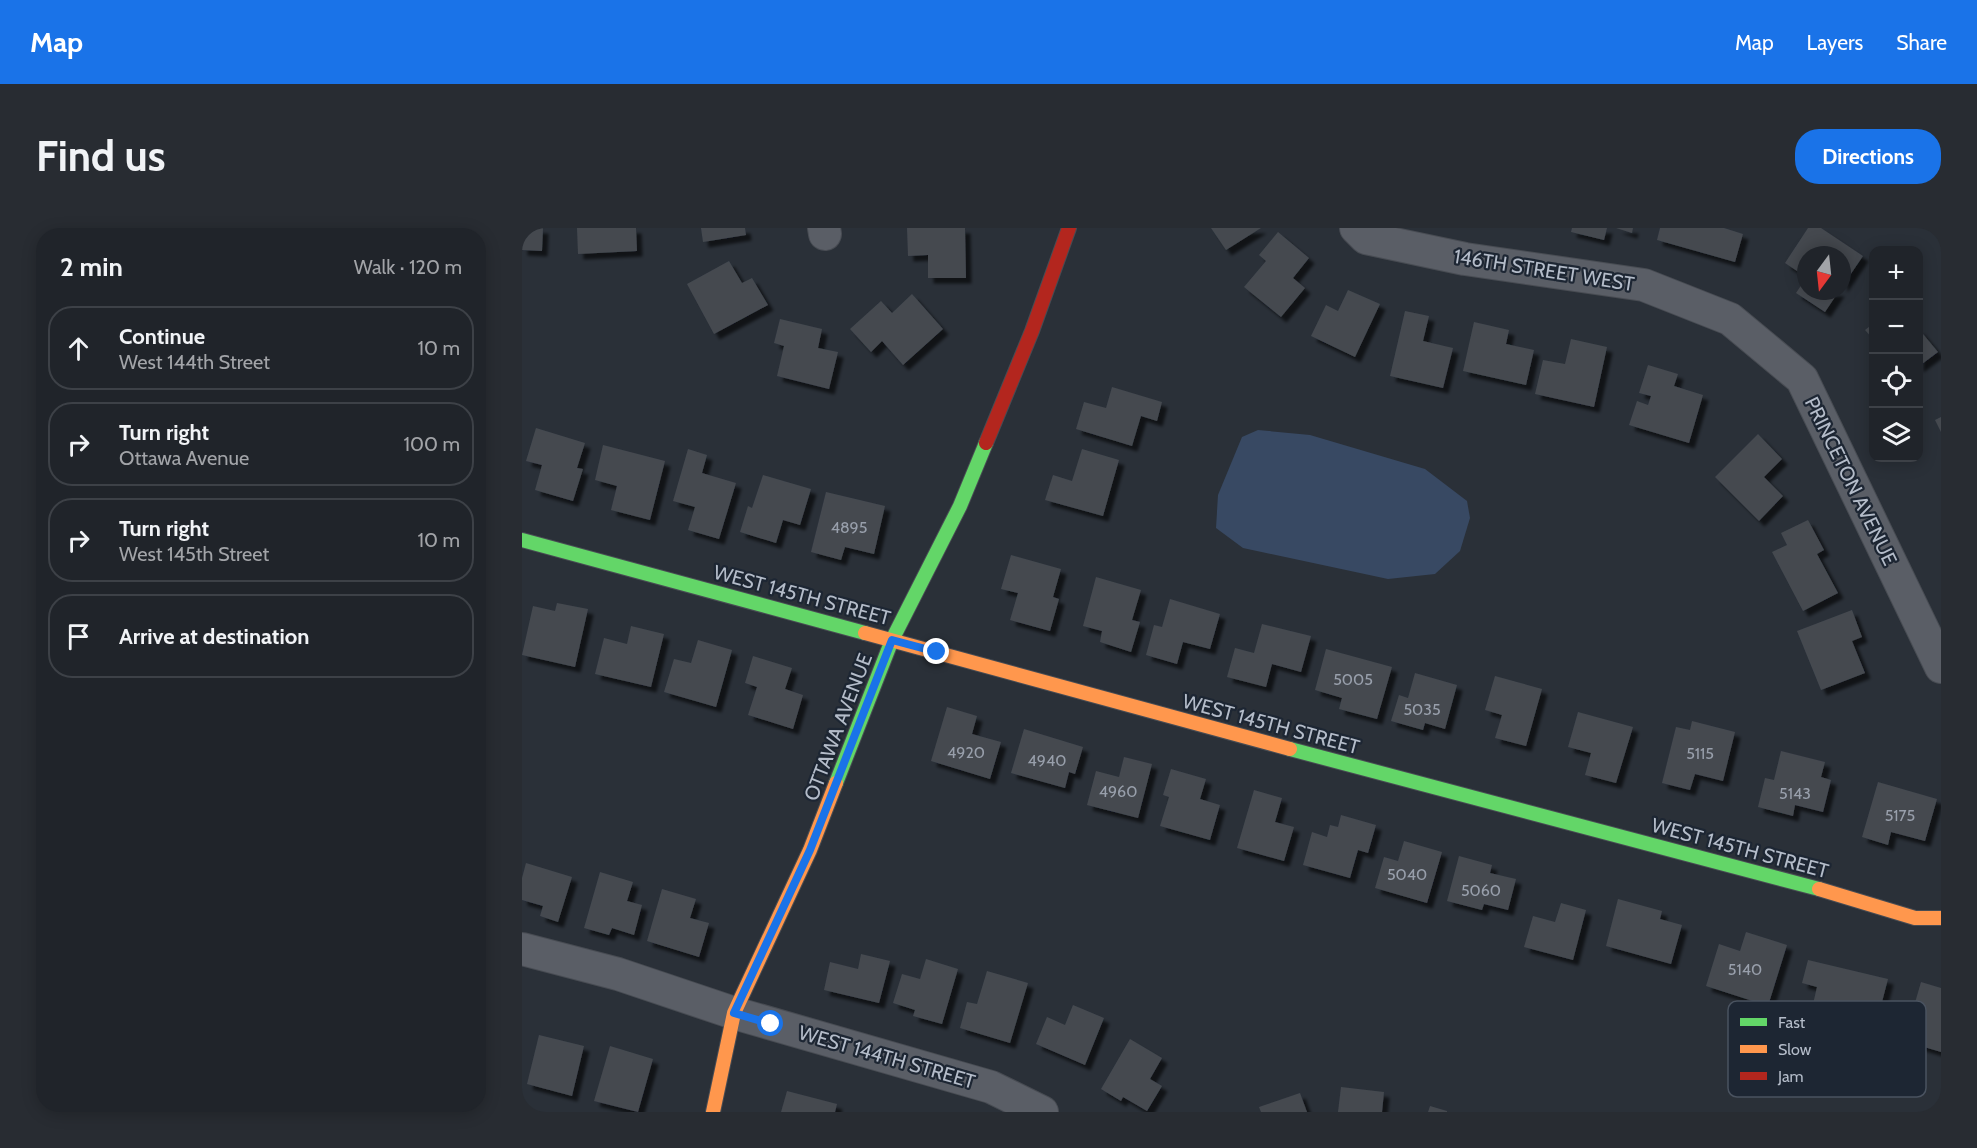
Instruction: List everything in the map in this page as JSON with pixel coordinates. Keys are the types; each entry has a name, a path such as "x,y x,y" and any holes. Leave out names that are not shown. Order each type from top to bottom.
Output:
{"street":[{"name":"OTTAWA AVENUE","path":"713,1112 734,1013 810,850 892,640 960,506 1032,331 1069,228"},
{"name":"146TH STREET WEST","path":"1356,228 1366,238 1465,259 1644,285 1730,319"},
{"name":"PRINCETON AVENUE","path":"1730,319 1802,379 1941,667"},
{"name":"WEST 145TH STREET","path":"522,540 1403,780 1857,899 1915,918 1941,918"},
{"name":"WEST 144TH STREET","path":"522,949 618,974 734,1013 991,1087 1042,1112"}],"water":[{"path":"1258,430 1310,435 1425,469 1467,501 1470,518 1460,551 1435,574 1388,579 1243,548 1216,528 1218,495 1242,437"}],"building":[{"path":"522,228 543,228 542,251 522,250"},
{"path":"577,228 636,228 637,251 578,254"},
{"path":"701,228 745,228 746,235 703,242"},
{"path":"907,228 965,228 966,278 928,278 928,255 908,256"},
{"path":"1211,228 1261,228 1226,250"},
{"path":"1572,228 1607,228 1604,240 1571,232"},
{"path":"1616,228 1633,228 1632,233"},
{"path":"1660,228 1724,228 1743,234 1735,262 1657,240"},
{"path":"1808,228 1821,228 1848,246 1797,246 1797,271 1785,263"},
{"path":"1278,232 1309,258 1293,278 1305,288 1281,317 1244,287 1266,261 1259,255"},
{"path":"1851,248 1863,256 1851,274"},
{"path":"729,261 742,283 752,278 768,305 714,334 687,284"},
{"path":"1348,290 1380,304 1355,357 1311,336 1326,305 1338,311"},
{"path":"912,294 943,329 903,365 882,341 871,352 850,329 881,301 892,313"},
{"path":"1807,300 1833,300 1825,312"},
{"path":"1405,311 1429,316 1423,341 1453,348 1443,388 1390,376"},
{"path":"780,319 822,329 818,348 838,352 829,389 777,376 784,346 774,343"},
{"path":"1474,322 1509,330 1506,344 1534,350 1526,385 1463,371"},
{"path":"1923,334 1938,352 1923,363"},
{"path":"1571,339 1607,347 1594,407 1535,394 1543,360 1565,364"},
{"path":"1648,365 1678,374 1674,386 1703,395 1689,443 1629,425 1637,401 1648,405 1651,396 1639,393"},
{"path":"1112,387 1162,402 1157,421 1141,416 1132,446 1076,429 1084,402 1106,408"},
{"path":"1941,417 1941,432 1935,420"},
{"path":"536,428 585,443 577,468 583,469 573,501 535,490 542,465 526,461"},
{"path":"1758,434 1782,459 1764,477 1783,496 1759,521 1715,477"},
{"path":"603,445 665,461 650,520 611,510 617,486 595,480"},
{"path":"688,449 707,455 702,473 736,483 719,539 688,530 695,507 673,501"},
{"path":"1082,449 1119,460 1103,516 1045,500 1053,475 1072,481"},
{"path":"763,475 811,489 800,525 783,520 776,543 740,532 748,506 752,508"},
{"path":"826,492 885,506 874,554 845,547 841,560 811,552"},
{"path":"1808,520 1824,550 1817,554 1838,593 1803,611 1772,552 1787,545 1781,533"},
{"path":"1011,555 1061,569 1053,597 1059,599 1050,631 1010,620 1018,593 1001,589"},
{"path":"1096,577 1141,590 1132,620 1140,622 1131,652 1100,642 1102,631 1083,626"},
{"path":"1170,599 1220,614 1210,649 1183,642 1177,664 1146,655 1154,625 1162,627"},
{"path":"557,603 588,609 575,667 522,655 533,606 555,611"},
{"path":"1852,610 1862,637 1852,641 1865,673 1821,690 1797,631"},
{"path":"1262,624 1311,636 1301,672 1272,664 1266,687 1227,677 1235,648 1254,653"},
{"path":"631,626 664,634 651,687 595,674 604,638 627,644"},
{"path":"698,640 732,650 716,707 664,692 674,659 691,663"},
{"path":"1326,649 1392,667 1377,719 1339,709 1342,698 1315,690"},
{"path":"753,656 792,668 785,689 803,695 793,729 748,715 757,687 745,683"},
{"path":"1415,673 1457,685 1445,729 1425,723 1423,730 1391,721 1399,695 1408,698"},
{"path":"1495,676 1542,689 1526,746 1495,738 1502,715 1485,710"},
{"path":"947,707 977,716 972,734 1001,742 990,779 931,761"},
{"path":"1578,712 1633,727 1616,783 1585,775 1591,753 1568,747"},
{"path":"1692,721 1735,732 1723,781 1695,774 1690,790 1662,783 1676,727 1690,730"},
{"path":"1024,729 1083,747 1075,774 1069,772 1065,788 1011,773"},
{"path":"1781,751 1825,762 1821,777 1831,780 1823,812 1795,805 1793,816 1758,807 1765,778 1774,780"},
{"path":"1124,757 1152,764 1138,818 1087,805 1096,771 1119,777"},
{"path":"1171,769 1206,779 1200,799 1220,805 1210,840 1160,826 1169,797 1163,795"},
{"path":"1878,782 1937,799 1925,841 1891,832 1888,845 1862,837"},
{"path":"1254,790 1282,798 1275,822 1294,827 1284,861 1237,848"},
{"path":"1341,815 1376,825 1368,853 1358,850 1350,878 1303,865 1312,832 1327,837 1330,825 1338,827"},
{"path":"1404,841 1442,852 1427,903 1375,888 1384,857 1398,861"},
{"path":"1459,856 1492,865 1490,873 1516,879 1508,910 1484,904 1482,910 1447,901"},
{"path":"526,863 572,877 558,922 540,916 543,906 522,900 522,878"},
{"path":"600,872 633,882 627,901 642,905 634,935 612,928 609,935 584,928"},
{"path":"662,889 696,899 690,918 709,923 699,957 647,941"},
{"path":"1618,899 1662,911 1660,919 1682,925 1671,964 1606,946"},
{"path":"1561,903 1586,910 1573,960 1524,947 1533,916 1555,922"},
{"path":"1746,932 1787,945 1770,1001 1752,1001 1706,986 1719,944 1740,951"},
{"path":"861,954 890,961 879,1003 824,990 830,962 858,969"},
{"path":"926,959 958,969 942,1024 913,1016 915,1010 893,1003 902,974 920,979"},
{"path":"1808,960 1888,979 1882,1001 1814,1001 1817,987 1802,983"},
{"path":"987,971 1028,983 1010,1043 960,1028 967,1002 977,1004"},
{"path":"1921,982 1941,988 1941,1052 1926,1048 1926,1001 1916,1001"},
{"path":"1073,1005 1104,1018 1085,1065 1036,1044 1047,1017 1065,1025"},
{"path":"539,1035 584,1046 572,1096 527,1084"},
{"path":"1130,1039 1162,1058 1150,1079 1162,1086 1147,1111 1123,1097 1121,1101 1101,1089"},
{"path":"610,1046 653,1059 638,1112 594,1101"},
{"path":"1341,1087 1384,1092 1382,1112 1338,1112"},
{"path":"787,1091 837,1104 835,1112 781,1112"},
{"path":"1300,1093 1307,1112 1261,1112 1259,1107"},
{"path":"1430,1106 1447,1111 1447,1112 1428,1112"}],"traffic: fast":[{"path":"836,783 892,640 960,506 986,443"},
{"path":"522,540 865,633"},
{"path":"1290,749 1819,889"}],"traffic: slow":[{"path":"865,633 1290,749"},
{"path":"713,1112 734,1013 810,850 836,783"},
{"path":"1819,889 1915,918 1941,918"}],"traffic: jam":[{"path":"986,443 1032,331 1069,228"}],"route":[{"path":"771,1024 734,1013 810,850 892,640 937,652"}]}
